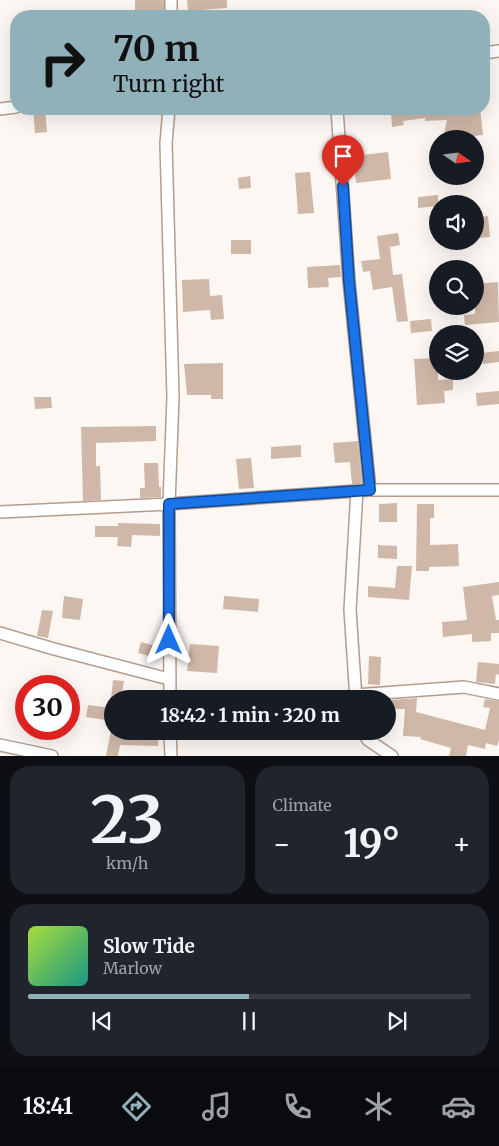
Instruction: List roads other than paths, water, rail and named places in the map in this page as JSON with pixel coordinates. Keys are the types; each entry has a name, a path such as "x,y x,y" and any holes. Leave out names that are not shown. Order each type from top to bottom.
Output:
{"street":[{"path":"168,115 166,143 173,397 169,504 170,690"},
{"path":"338,115 349,281 370,490"},
{"path":"355,690 350,610 357,490"},
{"path":"0,512 169,504 357,490 499,490"},
{"path":"0,633 169,679"},
{"path":"396,693 464,687 499,694"},
{"path":"170,740 171,756"},
{"path":"368,740 392,756"},
{"path":"0,745 52,756"}]}
